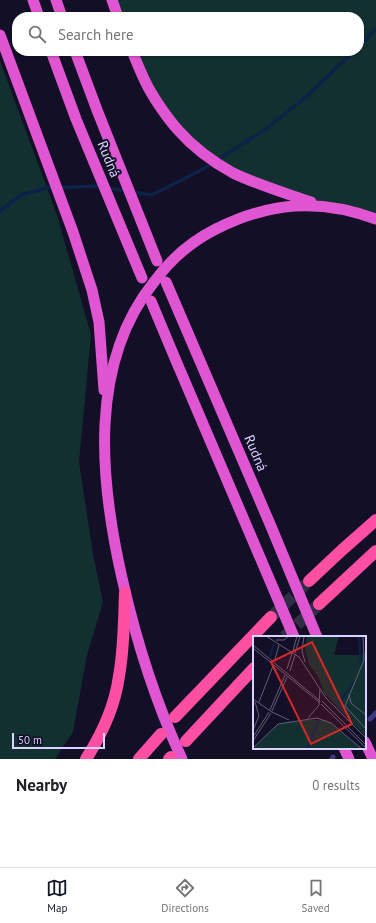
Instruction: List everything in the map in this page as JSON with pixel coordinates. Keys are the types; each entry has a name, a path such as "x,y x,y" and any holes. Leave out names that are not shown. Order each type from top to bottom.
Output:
{"highway":[{"path":"33,0 37,12"},
{"path":"56,0 60,12"},
{"path":"112,0 116,12"},
{"path":"0,35 73,232 92,290 99,322 106,417"},
{"name":"Rudná","path":"53,56 76,119 142,278"},
{"name":"Rudná","path":"76,56 158,261"},
{"path":"134,56 148,87 177,130 215,162 261,185 319,205 364,214 376,219"},
{"path":"174,758 161,709 136,636 125,593 110,516 105,450 106,417 110,378 115,358 122,338 147,289 172,261 186,249 211,232 234,220 254,213 298,205 319,205"},
{"name":"Rudná","path":"166,282 317,636"},
{"path":"152,301 294,636"},
{"path":"309,581 376,520"},
{"path":"319,604 376,551"},
{"path":"86,759 105,725 114,701 122,660 125,593"},
{"path":"175,717 271,617"},
{"path":"186,741 253,669"},
{"path":"139,759 160,734"},
{"path":"366,744 373,759"},
{"path":"344,749 349,759"}],"lane":[{"path":"370,719 376,713"}],"green space":[{"path":"112,0 376,0 376,28 364,39 364,12 116,12"},
{"path":"376,29 376,219 319,205 235,173 177,130 135,56 347,56 297,104 349,56 364,56 364,41"},
{"path":"0,61 57,215 91,335 79,462 93,554 103,602 87,655 73,732 55,759 0,759"}],"waterway":[{"path":"364,41 376,29"},
{"path":"133,192 152,195 203,169 266,129 307,96 349,56"},
{"path":"0,211 21,195 47,188 101,187"},
{"path":"107,188 127,191"}],"tunnel":[{"path":"271,617 309,581"},
{"path":"285,636 319,604"}]}
